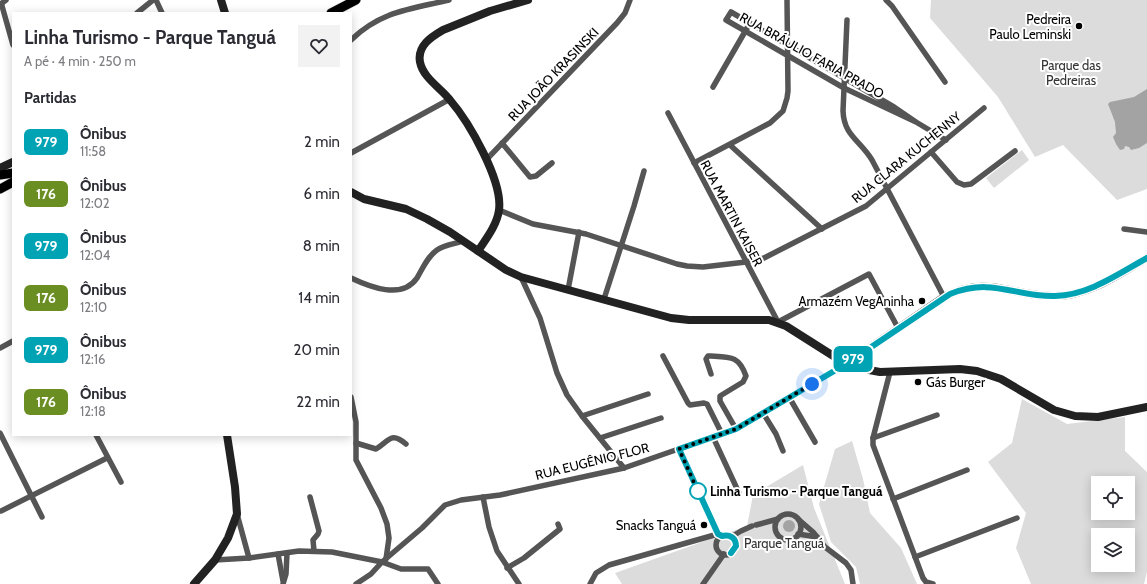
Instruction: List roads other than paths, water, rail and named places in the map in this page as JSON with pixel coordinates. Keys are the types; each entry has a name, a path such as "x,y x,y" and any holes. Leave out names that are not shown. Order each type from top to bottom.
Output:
{"main road":[{"path":"221,0 225,12"},
{"path":"333,12 356,0"},
{"path":"478,251 493,228 499,210 496,186 486,159 460,112 450,99 426,75 421,66 420,54 424,44 436,34 452,26 490,11 528,0"},
{"path":"0,168 12,162"},
{"path":"0,175 12,173"},
{"path":"0,182 12,176"},
{"path":"0,190 12,183"},
{"path":"352,193 364,199 416,213 438,224 506,270 521,277 663,316 681,320 760,319 778,322 846,364 858,368 872,371 890,372 960,369 981,372 1009,383 1054,410 1075,416 1098,417 1147,406"},
{"name":"RUA EUGÊNIO FLOR","path":"846,364 944,297 966,288 985,286 1044,296 1079,293 1147,258"},
{"path":"194,584 215,560 228,538 237,514 235,487 227,436"}],"street":[{"path":"6,0 2,4 11,27"},
{"path":"138,12 155,0 161,12"},
{"path":"352,39 375,22 394,13 414,7 450,0"},
{"name":"RUA JOÃO KRASINSKI","path":"486,159 617,23 625,13 630,0"},
{"path":"694,163 770,123 783,111 787,98 787,0"},
{"path":"886,0 892,6 945,82"},
{"path":"892,6 896,0"},
{"name":"RUA BRÁULIO FARIA PRADO","path":"916,122 844,88 726,20 731,12 894,107 946,140"},
{"path":"847,20 843,118 847,130 869,154 944,297"},
{"path":"713,86 750,23"},
{"path":"352,152 450,99"},
{"name":"RUA CLARA KUCHENNY","path":"499,210 533,224 579,232 667,261 687,266 708,266 746,262 764,258 866,206 984,108"},
{"name":"RUA MARTIN KAISER","path":"668,113 778,322"},
{"path":"502,143 530,177 536,176 552,163"},
{"path":"730,145 822,229"},
{"path":"931,152 958,182 964,185 971,184 1015,151"},
{"path":"604,299 644,171"},
{"path":"1124,229 1147,232"},
{"path":"568,290 579,232"},
{"path":"352,278 367,285 399,290 414,282 427,261 435,252 444,247 463,241"},
{"path":"778,322 869,274 898,328"},
{"path":"521,277 540,318 559,380 567,395 624,468"},
{"path":"0,348 12,342"},
{"path":"663,356 688,403 690,405 707,404 722,434"},
{"path":"712,374 706,359 712,356 733,358 738,360 744,368 746,376 743,382 720,396 720,401 736,429"},
{"name":"RUA EUGÊNIO FLOR","path":"356,584 371,574 445,505 461,500 500,495 624,468 713,438 736,429 846,364"},
{"path":"890,372 873,438 873,448 924,580 933,584"},
{"path":"582,416 648,394"},
{"path":"788,397 815,442"},
{"path":"352,402 356,422 356,460 381,508 387,524 389,538 384,561"},
{"path":"763,413 776,434 783,452"},
{"path":"873,438 937,415"},
{"path":"600,438 661,418"},
{"path":"0,433 42,517"},
{"path":"96,436 121,482"},
{"path":"356,443 376,449 394,437 406,444"},
{"path":"713,438 739,493"},
{"path":"679,449 720,535 717,546 718,550 724,554 731,553 735,549 736,544 731,537"},
{"path":"1,511 107,458"},
{"path":"893,499 967,470"},
{"path":"310,497 319,531 313,540 314,551"},
{"path":"483,497 489,527 497,551 518,584"},
{"path":"237,514 249,558"},
{"path":"590,584 596,573 609,565 720,535 731,537 754,526 778,519 786,514 790,514 798,519 825,547 846,563 851,570 853,584"},
{"path":"915,557 1017,518"},
{"path":"778,519 775,527 779,536 787,540 792,539 798,534 801,527 798,519"},
{"path":"507,568 524,558 560,529 558,524"},
{"path":"798,534 817,537"},
{"path":"215,560 314,551 332,552 384,561 401,569 428,569 438,584"},
{"path":"283,569 287,553"},
{"path":"278,554 286,574 283,583"},
{"path":"703,584 724,554"}],"place":[{"name":"Pedreira Paulo Leminski","path":"1079,26"},
{"name":"Armazém VegAninha","path":"922,301"},
{"name":"Gás Burger","path":"918,382"},
{"name":"Linha Turismo - Parque Tanguá","path":"698,491"},
{"name":"Snacks Tanguá","path":"704,525"}],"park label":[{"name":"Parque das Pedreiras","path":"1071,72"},
{"name":"Parque Tanguá","path":"784,543"}]}
